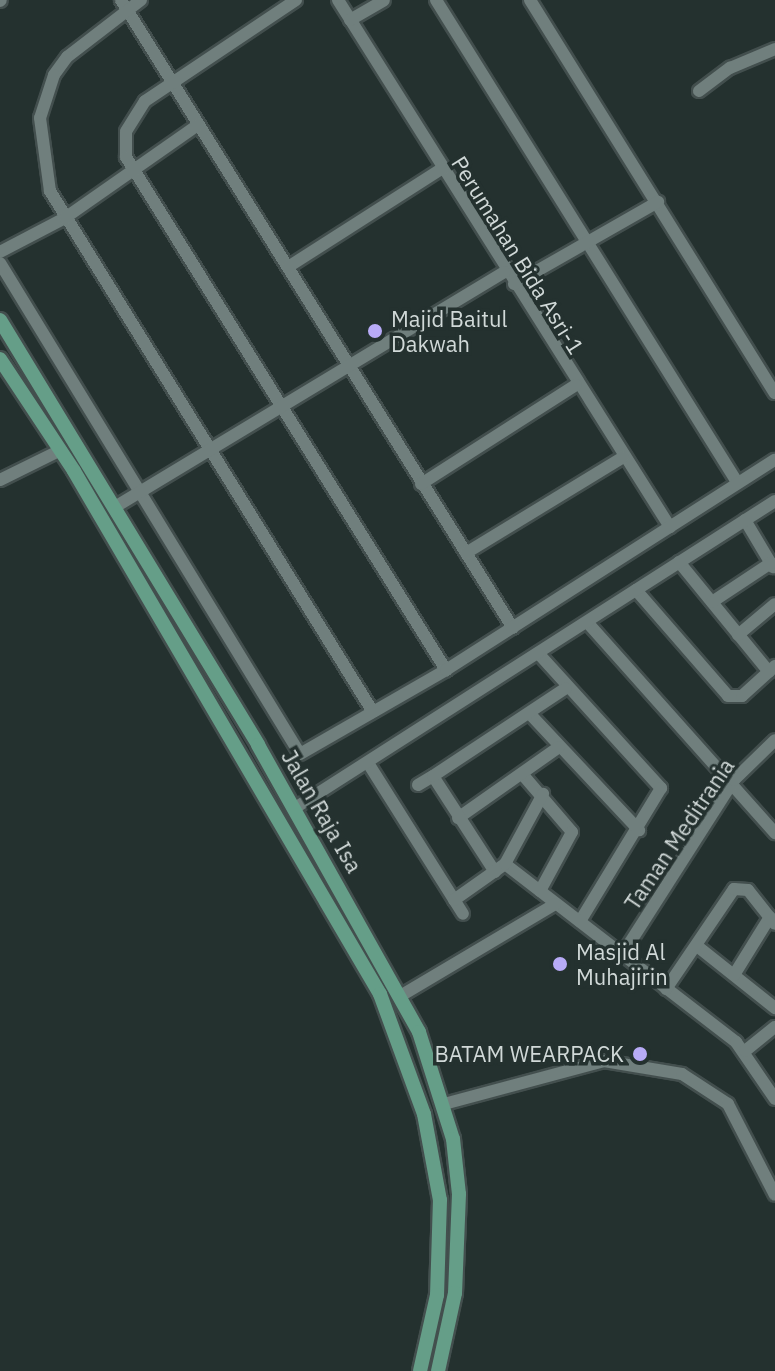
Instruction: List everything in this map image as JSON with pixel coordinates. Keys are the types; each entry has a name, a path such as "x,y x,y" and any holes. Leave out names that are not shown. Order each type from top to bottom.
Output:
{"main road":[{"name":"Jalan Raja Isa","path":"0,320 295,808 402,995 444,1104 456,1165 459,1232 449,1341 438,1371"},
{"name":"Jalan Raja Isa","path":"0,359 61,450 380,994 424,1114 437,1167 440,1232 437,1295 420,1371"},
{"path":"61,450 75,442"},
{"path":"440,1232 459,1232"}],"street":[{"path":"141,0 123,5 67,57 46,95 39,146 65,218 373,712"},
{"path":"296,0 168,80 131,119 125,146 129,171 446,670"},
{"name":"Perumahan Bida Asri-1","path":"338,0 576,385 670,527"},
{"path":"350,20 384,0"},
{"path":"436,0 737,482"},
{"path":"530,0 775,393"},
{"path":"123,5 513,628"},
{"path":"699,91 730,68 775,49"},
{"path":"0,252 65,218 198,125"},
{"path":"288,267 441,169"},
{"path":"514,284 658,202"},
{"path":"0,263 298,752 309,752 446,670 775,460"},
{"path":"115,507 505,272"},
{"path":"421,484 576,385"},
{"path":"0,480 61,450"},
{"path":"466,553 623,457"},
{"path":"295,808 775,501"},
{"path":"712,602 773,567 745,520"},
{"path":"636,590 728,696 742,696 772,669 738,635 679,562"},
{"path":"738,635 775,604"},
{"path":"587,622 734,780 775,833"},
{"path":"538,653 566,688 661,788 639,830 580,921"},
{"path":"418,785 566,688"},
{"path":"529,713 639,830"},
{"name":"Taman Meditrania","path":"622,955 734,780 775,740"},
{"path":"458,818 559,747"},
{"path":"368,763 463,914"},
{"path":"523,775 543,794 572,834 540,891"},
{"path":"433,776 458,818 500,868 540,891 745,1051 775,1099"},
{"path":"454,900 500,868 543,794"},
{"path":"666,989 734,889 748,890 772,921 734,975"},
{"path":"402,995 555,904"},
{"path":"697,946 773,1001"},
{"path":"745,1051 775,1027"},
{"path":"444,1104 604,1061 682,1074 728,1104 775,1195"}],"place":[{"name":"Majid Baitul Dakwah","path":"375,331"},
{"name":"Masjid Al Muhajirin","path":"560,964"},
{"name":"BATAM WEARPACK","path":"640,1054"}]}
